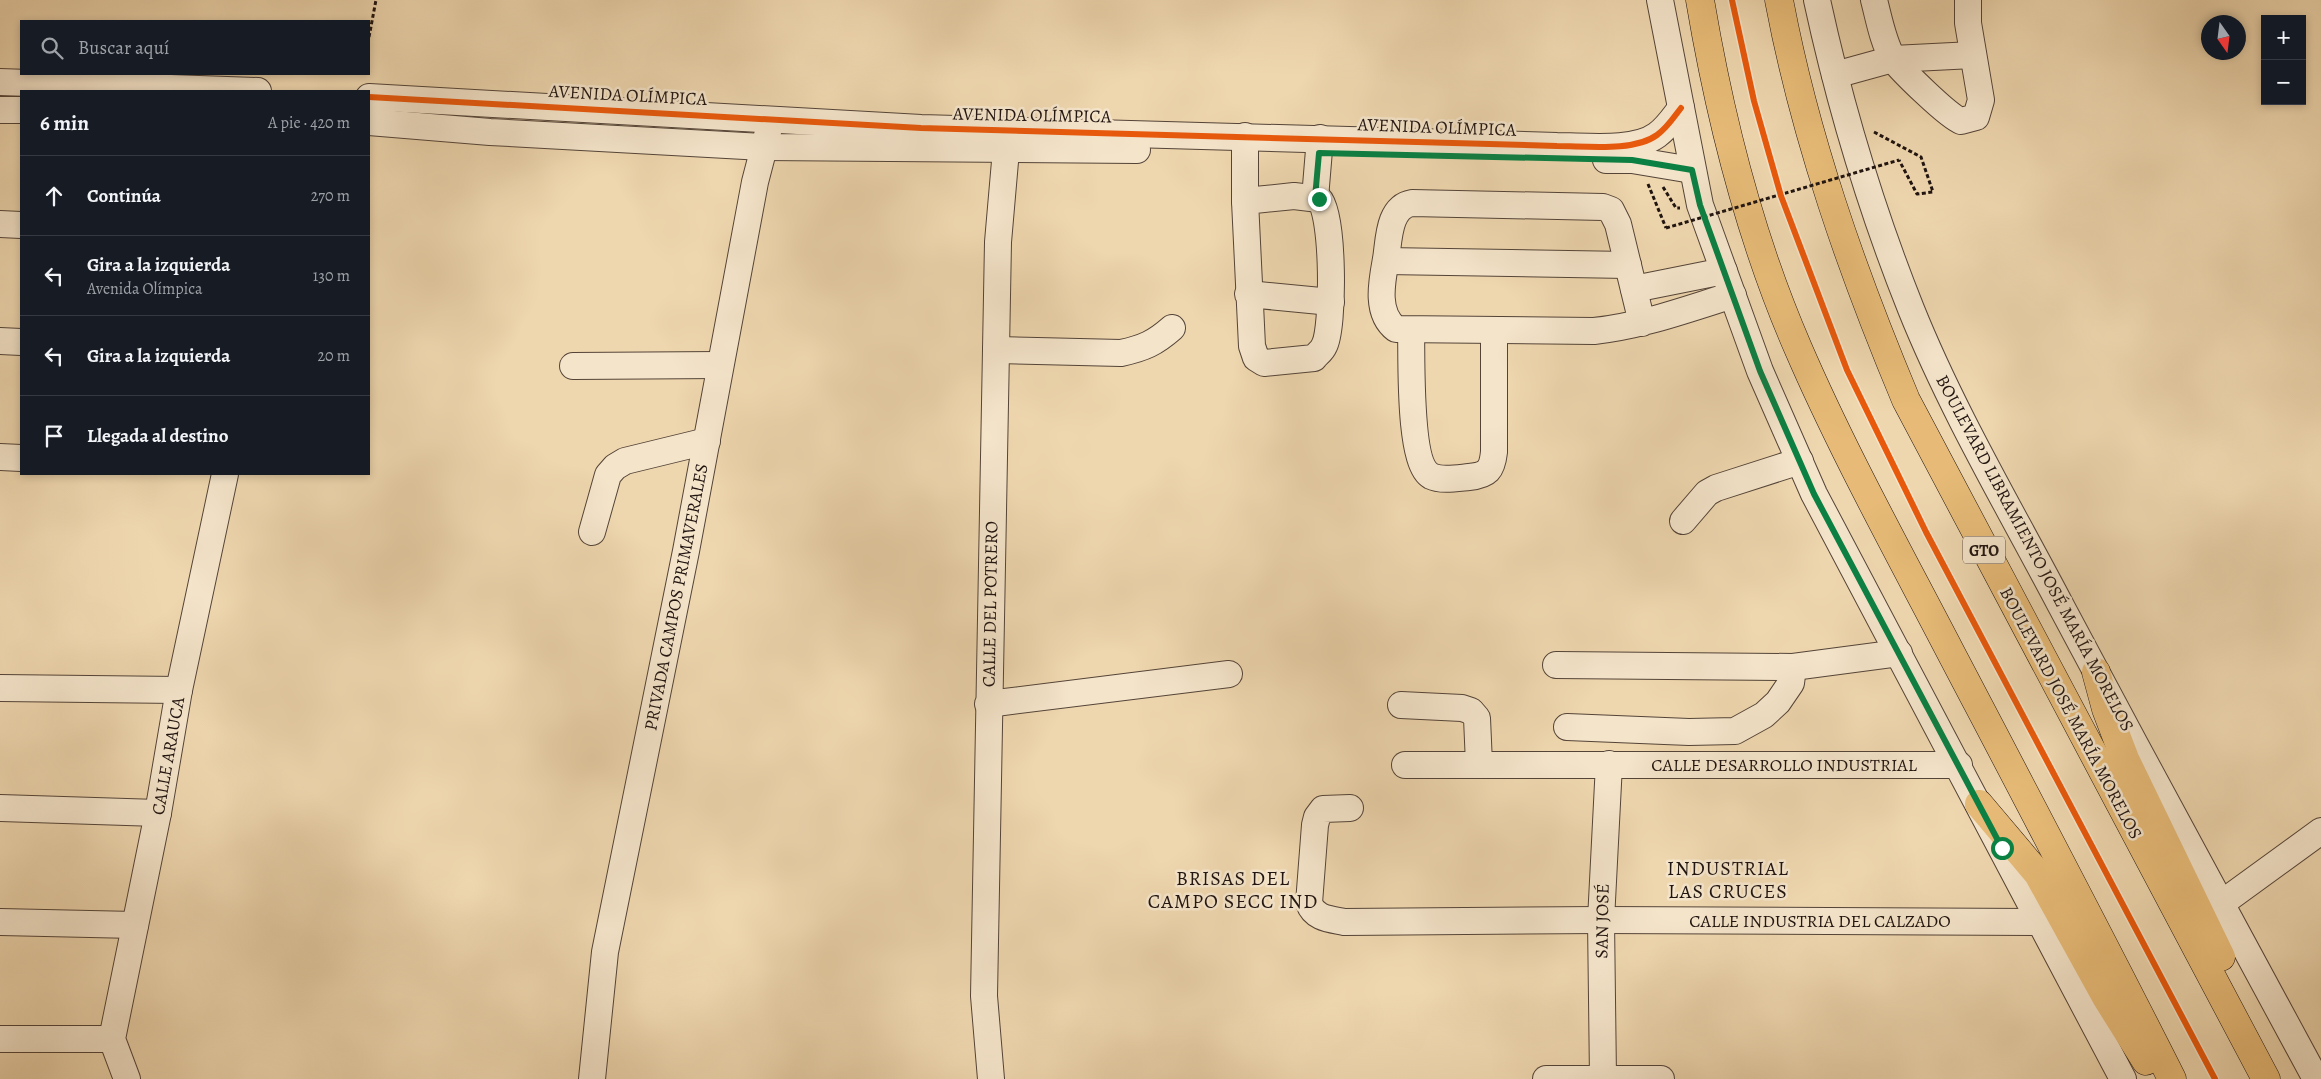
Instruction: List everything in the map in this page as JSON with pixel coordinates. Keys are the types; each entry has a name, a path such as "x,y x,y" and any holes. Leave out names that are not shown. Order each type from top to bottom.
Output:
{"main road":[{"path":"1700,0 1711,62 1737,174 1762,255 1797,347 1857,474 2172,1079"},
{"name":"BOULEVARD JOSÉ MARÍA MORELOS","path":"1779,0 1800,98 1846,248 1906,400 2264,1075"},
{"path":"2096,672 2106,709 2125,759 2233,983 2264,1075"},
{"path":"1979,804 2038,874 2106,998 2158,1079"}],"street":[{"path":"1660,0 1700,205 1760,371 1814,494 1959,765 2039,922 2123,1079"},
{"name":"BOULEVARD LIBRAMIENTO JOSÉ MARÍA MORELOS","path":"1817,0 1846,117 1878,221 1912,311 1938,369 2096,672 2316,1079"},
{"path":"1874,0 1881,28 1893,59 1944,111 1961,121 1976,117 1981,100 1968,23 1968,0"},
{"path":"1835,75 1893,59 1973,55"},
{"path":"0,82 229,90"},
{"name":"AVENIDA OLÍMPICA","path":"370,97 773,118 921,128 1004,139"},
{"name":"AVENIDA OLÍMPICA","path":"1320,146 1623,147 1642,143 1653,138 1668,125 1681,108"},
{"path":"0,110 20,110"},
{"name":"PRIVADA CAMPOS PRIMAVERALES","path":"592,1079 605,952 707,442 720,365 763,147 773,118"},
{"name":"AVENIDA OLÍMPICA","path":"370,122 490,132 763,147 1004,139 1245,144 1632,160 1692,170"},
{"name":"CALLE DEL POTRERO","path":"991,1079 984,996 988,704 998,242 1004,139"},
{"path":"1245,144 1245,201 1248,294 1252,346 1256,358 1264,363 1314,358 1325,346 1331,302 1330,244 1323,202 1315,198 1294,196 1245,201"},
{"path":"1315,198 1320,146"},
{"path":"1642,323 1618,224 1611,210 1603,207 1423,202 1407,204 1399,211 1392,223 1382,276 1384,312 1390,324 1396,329 1594,330 1624,328 1642,323 1733,295"},
{"path":"0,224 20,225"},
{"path":"1386,261 1631,277 1724,271"},
{"path":"1248,294 1331,302"},
{"path":"996,350 1121,353 1140,349 1157,341 1172,328"},
{"path":"1412,330 1412,397 1419,456 1426,472 1432,476 1442,478 1483,476 1490,472 1494,452 1494,330"},
{"path":"0,342 20,342"},
{"path":"573,366 720,365"},
{"path":"592,532 608,475 615,467 625,461 707,442"},
{"path":"0,457 20,458"},
{"path":"1683,521 1707,493 1800,462"},
{"name":"CALLE ARAUCA","path":"112,1039 158,813 179,690 225,475"},
{"path":"1556,665 1793,667 1899,653"},
{"path":"1567,727 1689,732 1735,731 1764,715 1778,702 1791,683 1793,667"},
{"path":"988,704 1229,674"},
{"path":"0,688 179,690"},
{"path":"1401,705 1462,708 1471,711 1477,718 1478,764"},
{"name":"SAN JOSÉ","path":"1603,1078 1601,920 1609,764"},
{"name":"CALLE DESARROLLO INDUSTRIAL","path":"1405,765 1959,765"},
{"path":"0,808 158,813"},
{"name":"CALLE INDUSTRIA DEL CALZADO","path":"1350,808 1323,809 1317,817 1309,903 1312,911 1321,917 1344,922 1601,920 2039,922"},
{"path":"2222,903 2321,831"},
{"path":"0,922 135,925"},
{"path":"0,1039 112,1039 127,1079"},
{"path":"1546,1079 1661,1079"}],"path":[{"path":"370,32 376,0"},
{"path":"1700,205 1676,208 1662,185 1648,184 1666,228 1899,160 1917,194 1933,192 1921,157 1846,117"},
{"path":"1778,186 1784,204"}],"cycle path":[{"path":"1732,0 1754,101 1781,196 1847,370 1926,532 2215,1079"},
{"path":"370,97 921,128 1595,147 1623,146 1647,140 1664,129 1681,108"}],"district":[{"name":"INDUSTRIAL LAS CRUCES","path":"1728,880"},
{"name":"BRISAS DEL CAMPO SECC IND","path":"1233,890"}],"route":[{"path":"1319,199 1315,198 1319,153 1432,154 1632,160 1692,170 1700,205 1760,371 1814,494 2002,848"}]}
